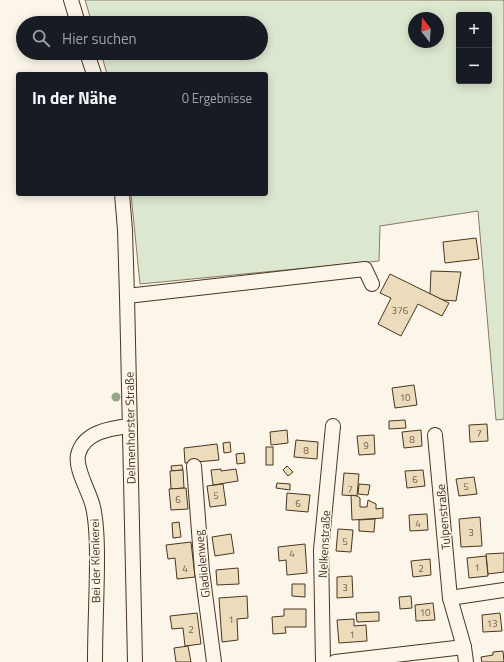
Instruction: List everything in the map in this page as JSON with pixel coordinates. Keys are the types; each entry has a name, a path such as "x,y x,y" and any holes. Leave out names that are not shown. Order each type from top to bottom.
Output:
{"street":[{"path":"70,0 76,16"},
{"path":"89,60 93,72"},
{"name":"Delmenhorster Straße","path":"122,196 127,296 135,662"},
{"path":"127,296 365,269 372,284"},
{"name":"Bei der Klenkerei","path":"95,662 97,574 96,520 93,503 79,469 78,456 82,444 94,434 112,428 130,426"},
{"name":"Nelkenstraße","path":"323,662 321,550 333,426"},
{"name":"Tulpenstraße","path":"435,435 450,598 464,647 466,662"},
{"name":"Gladiolenweg","path":"194,466 202,571 214,662"},
{"path":"450,598 504,590"},
{"path":"335,662 464,647"}],"green space":[{"path":"85,0 504,0 504,419 496,420 478,211 380,226 379,261 140,284 131,196 268,196 268,72 106,72 103,60 268,60 268,16 90,16"}],"building":[{"path":"476,238 479,259 445,263 443,242"},
{"path":"431,271 461,272 456,301 443,300 430,294"},
{"path":"390,274 449,303 442,316 418,304 401,336 378,324 391,298 380,293"},
{"path":"414,385 417,405 395,408 392,388"},
{"path":"405,420 406,428 389,429 389,421"},
{"path":"487,424 488,441 470,442 469,425"},
{"path":"287,430 288,443 271,445 270,432"},
{"path":"421,430 422,446 404,448 402,432"},
{"path":"374,435 375,454 359,455 357,436"},
{"path":"296,440 318,442 317,459 294,457"},
{"path":"230,442 231,452 224,453 223,443"},
{"path":"217,444 219,460 185,463 184,448"},
{"path":"266,447 273,447 273,465 266,465"},
{"path":"244,453 245,463 237,464 236,454"},
{"path":"182,465 183,470 172,471 171,466"},
{"path":"287,466 293,472 288,476 283,470"},
{"path":"221,469 221,471 236,469 238,481 213,485 211,470"},
{"path":"183,470 184,488 171,489 170,471"},
{"path":"423,470 425,486 407,488 405,471"},
{"path":"344,473 359,474 357,496 342,495"},
{"path":"474,477 477,494 459,496 456,479"},
{"path":"277,483 290,484 290,490 276,488"},
{"path":"223,484 226,505 210,507 207,486"},
{"path":"359,484 370,485 368,495 358,494"},
{"path":"186,488 188,509 171,510 169,489"},
{"path":"287,493 310,495 308,512 286,510"},
{"path":"351,495 360,498 360,507 367,507 368,500 376,504 376,509 383,508 383,518 352,520"},
{"path":"427,514 428,530 410,531 409,515"},
{"path":"480,517 482,546 461,547 459,519"},
{"path":"375,519 374,532 359,531 359,520"},
{"path":"179,522 181,537 173,538 172,523"},
{"path":"338,529 353,530 351,552 336,551"},
{"path":"231,534 234,553 215,556 212,537"},
{"path":"191,542 195,577 177,579 175,558 168,559 166,545"},
{"path":"305,544 307,573 287,575 286,560 279,561 278,547"},
{"path":"504,553 504,572 488,574 486,554"},
{"path":"486,556 488,576 469,578 467,558"},
{"path":"430,559 431,575 413,577 411,561"},
{"path":"238,568 239,584 217,585 216,570"},
{"path":"352,576 353,597 337,598 337,577"},
{"path":"292,584 305,584 305,597 292,596"},
{"path":"247,596 248,618 237,619 238,640 222,642 219,598"},
{"path":"411,596 412,608 400,609 399,597"},
{"path":"433,603 435,620 416,621 415,605"},
{"path":"284,609 306,609 306,627 285,627 286,633 273,634 272,617 284,616"},
{"path":"379,612 379,621 357,622 356,613"},
{"path":"197,613 201,644 185,646 183,628 172,629 170,616"},
{"path":"500,613 502,631 483,632 482,615"},
{"path":"354,619 354,626 366,625 367,641 339,643 337,620"},
{"path":"188,646 191,662 176,662 174,648"},
{"path":"503,651 504,662 482,662 481,657 493,655 493,652"}]}
